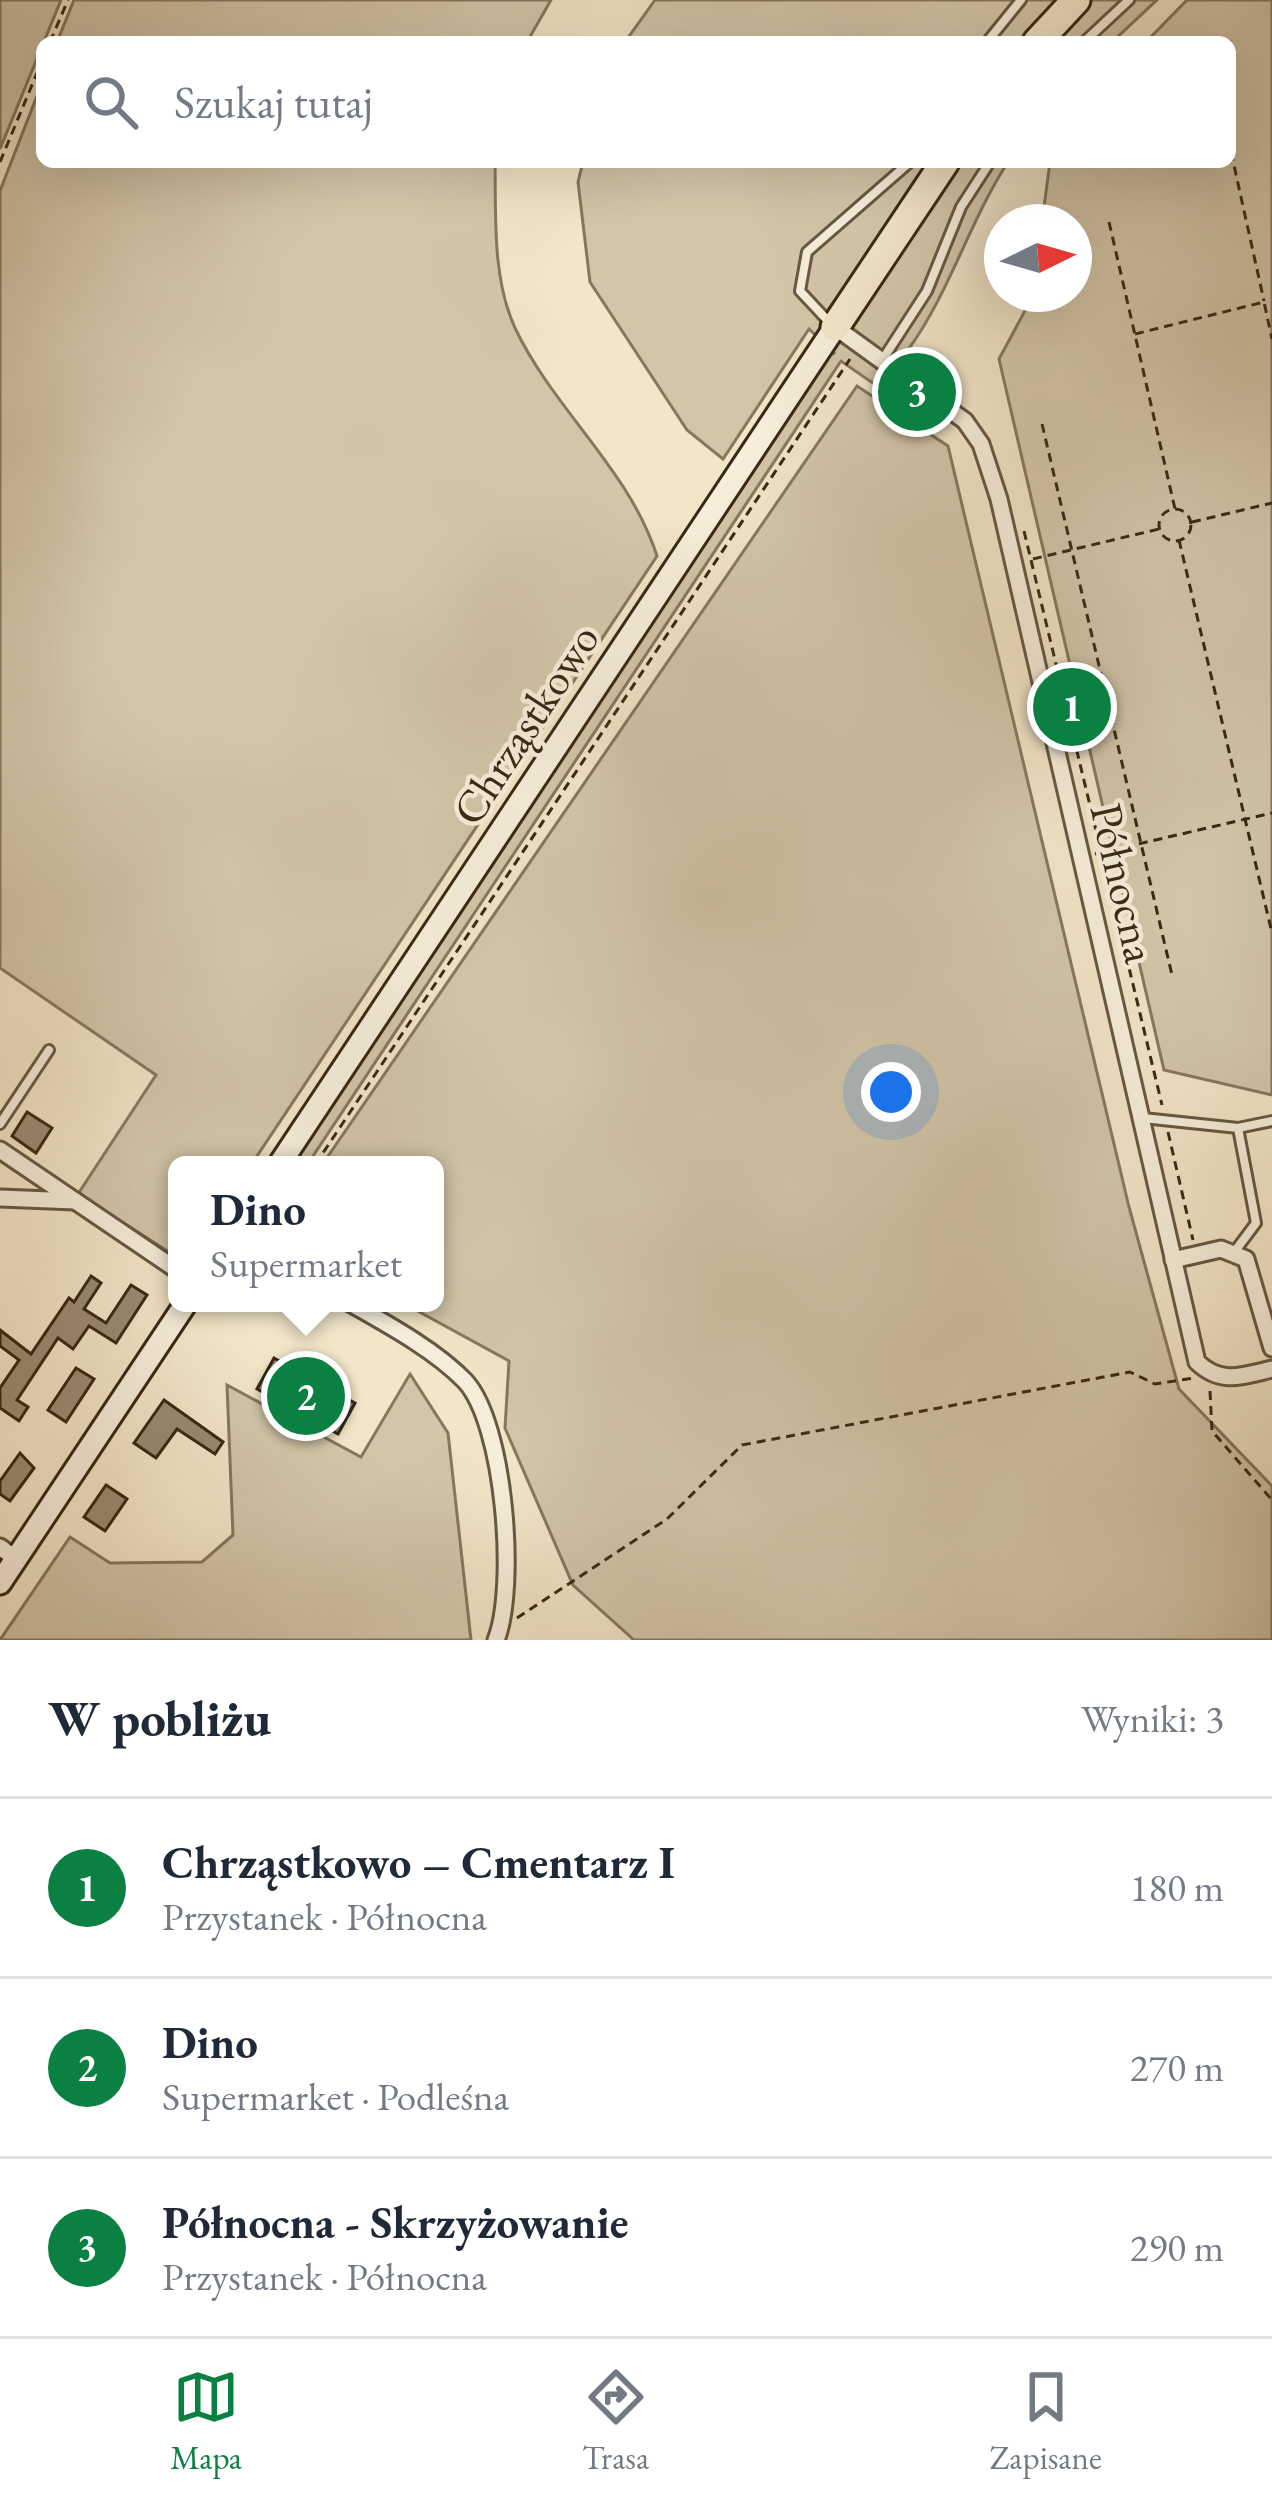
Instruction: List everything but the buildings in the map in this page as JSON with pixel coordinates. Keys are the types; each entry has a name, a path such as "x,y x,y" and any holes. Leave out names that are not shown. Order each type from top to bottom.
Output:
{"highway":[{"path":"1043,36 1076,0"},
{"path":"836,327 941,168"}],"street":[{"name":"Północna","path":"836,327 965,421 981,444 999,500 1197,1362 1212,1376"},
{"name":"Chrząstkowo","path":"284,1156 836,327"},
{"path":"0,1150 168,1264"},
{"path":"0,1198 75,1201"},
{"path":"1173,1260 1221,1249 1235,1251 1254,1273 1272,1348"},
{"path":"0,1583 8,1553 180,1312"},
{"path":"363,1312 466,1383 483,1414 501,1499 507,1609 498,1634"},
{"path":"1212,1376 1232,1379 1272,1369"}],"lane":[{"path":"992,36 1021,0"},
{"path":"1090,36 1129,0"},
{"path":"836,327 800,291 807,252 903,168"},
{"path":"883,359 927,291 961,207 986,168"},
{"path":"0,1124 49,1050"},
{"path":"1140,1118 1238,1128 1272,1120"},
{"path":"1235,1251 1256,1223 1238,1128"}],"path":[{"path":"53,36 68,0"},
{"path":"0,162 36,75"},
{"path":"1235,168 1272,339"},
{"path":"1109,222 1175,509 1190,522"},
{"path":"1134,334 1264,302"},
{"path":"321,1156 843,366 855,358"},
{"path":"1042,424 1172,975"},
{"path":"1272,503 1190,522 1179,540 1272,932"},
{"path":"1175,509 1162,515 1159,529 1166,539 1179,540"},
{"path":"1046,555 1159,529"},
{"path":"1082,858 1272,813"},
{"path":"498,1634 667,1519 742,1445 1130,1372 1155,1384 1212,1376 1212,1431 1272,1500"}],"shaded area":[{"path":"0,0 61,0 46,36 36,36 36,61 0,149"},
{"path":"74,0 551,0 530,36 59,36"},
{"path":"655,0 1157,0 1118,36 629,36"},
{"path":"1187,0 1272,0 1272,1095 1164,1070 999,359 1024,312 1092,312 1092,204 1044,204 1049,168 1236,168 1236,36 1152,36"},
{"path":"36,98 36,168 495,168 499,267 515,328 628,495 657,556 257,1156 168,1156 168,1251 78,1194 156,1075 0,968 0,191"},
{"path":"582,168 1005,168 936,305 908,350 914,367 893,397 841,361 313,1156 295,1156 824,359 834,353 809,329 723,459 687,430 590,282 578,182"},
{"path":"857,386 948,446 1129,1207 1179,1389 1272,1486 1272,1640 634,1640 573,1585 505,1428 509,1361 419,1312 444,1312 444,1156 328,1156"},
{"path":"410,1374 448,1433 471,1640 0,1640 70,1537 110,1563 202,1562 233,1535 227,1385 361,1457"}],"place":[{"name":"Północna - Skrzyżowanie","path":"917,392"},
{"name":"Chrząstkowo – Cmentarz I","path":"1072,707"},
{"name":"Dino","path":"306,1396"}]}
